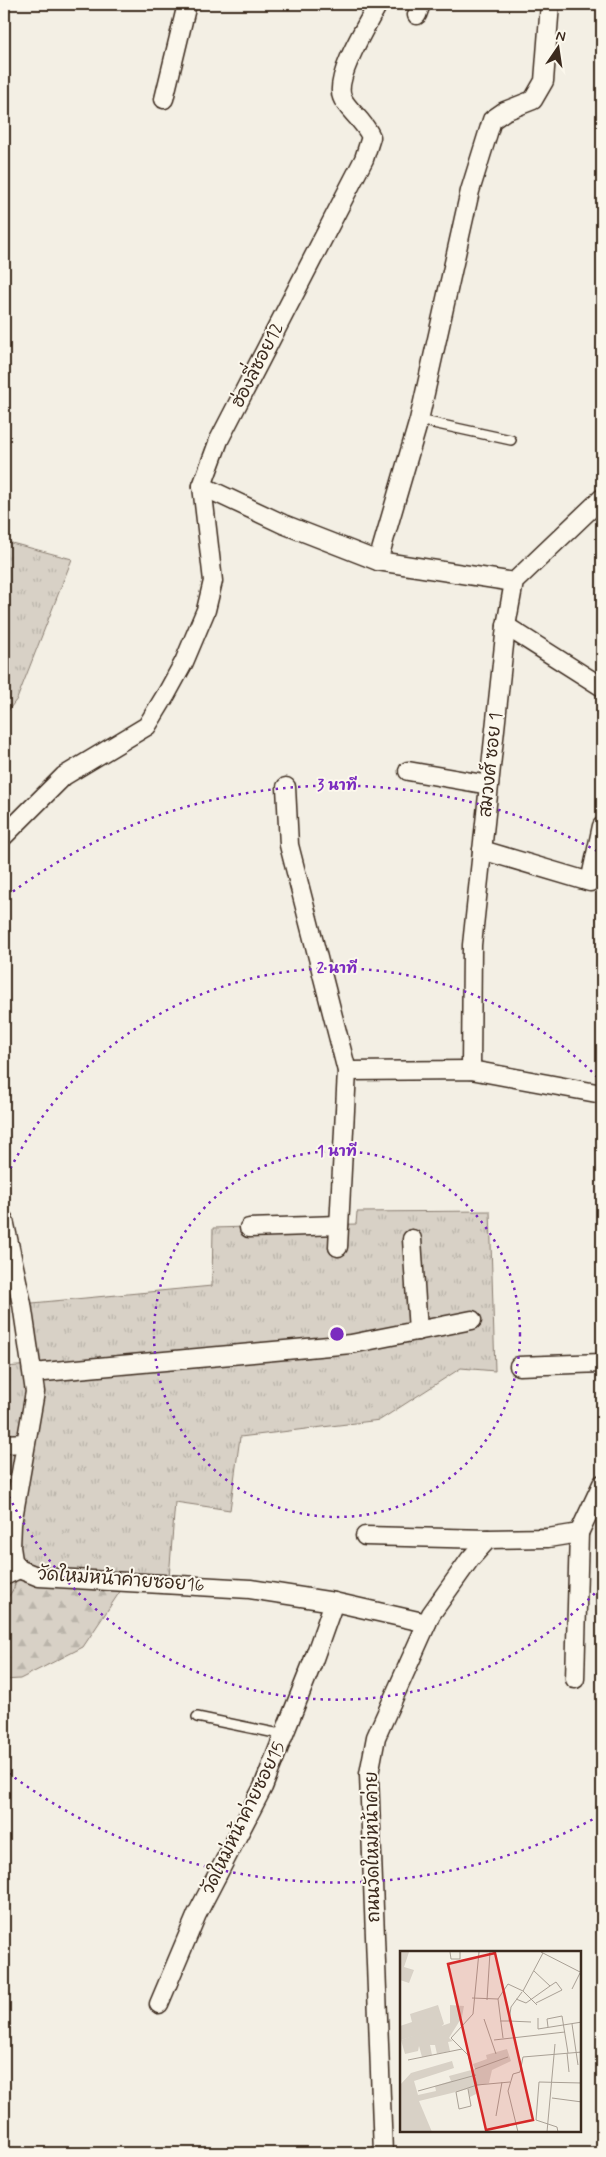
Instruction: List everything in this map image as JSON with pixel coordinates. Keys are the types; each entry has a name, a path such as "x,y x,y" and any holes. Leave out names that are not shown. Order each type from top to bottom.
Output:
{"street":[{"path":"164,99 187,4"},
{"name":"ฮ่องลี่ซอย12","path":"4,836 64,776 147,726 184,662 206,610 213,581 202,486 219,440 364,159 372,137 367,125 342,99 339,88 343,75 378,4"},
{"path":"378,561 419,420 470,191 492,120 505,111 533,100 544,81 550,4"},
{"path":"202,486 283,524 378,561 514,582 602,498"},
{"name":"สมวงศ์ ซอย 1","path":"471,1070 472,945 506,626 514,582"},
{"path":"506,626 602,687"},
{"path":"408,771 489,785"},
{"path":"286,786 289,845 347,1071 338,1247"},
{"path":"482,850 596,883 602,826"},
{"path":"347,1071 471,1070 602,1094"},
{"name":"วัดใหม่หน้าค่ายซอย16","path":"4,1220 22,1304 35,1392 25,1443 11,1539 13,1560 11,1573 39,1577 250,1589 334,1602 426,1623"},
{"path":"248,1228 339,1225"},
{"path":"412,1239 418,1332"},
{"path":"33,1373 350,1344 472,1320"},
{"path":"518,1366 602,1362"},
{"path":"4,1444 25,1443"},
{"path":"575,1680 579,1533 602,1484"},
{"path":"365,1536 488,1539 548,1538 579,1533"},
{"name":"ถนนวัดใหม่หน้าค่าย","path":"383,2153 369,1774 376,1737 426,1623 470,1558 488,1539"},
{"name":"วัดใหม่หน้าค่ายซอย15","path":"159,2004 196,1914 263,1787 285,1735 334,1602"}],"lane":[{"path":"419,420 511,440"},
{"path":"197,1717 285,1735"}],"green space":[{"path":"4,541 72,559 17,699 4,716"},
{"path":"490,1211 495,1371 461,1368 380,1420 240,1437 230,1510 175,1502 169,1578 18,1569 14,1588 4,1604 4,1367 32,1365 22,1304 212,1286 213,1228 356,1224 357,1212"},
{"path":"19,1569 121,1590 83,1647 20,1679 4,1680 4,1604 14,1588"}]}
